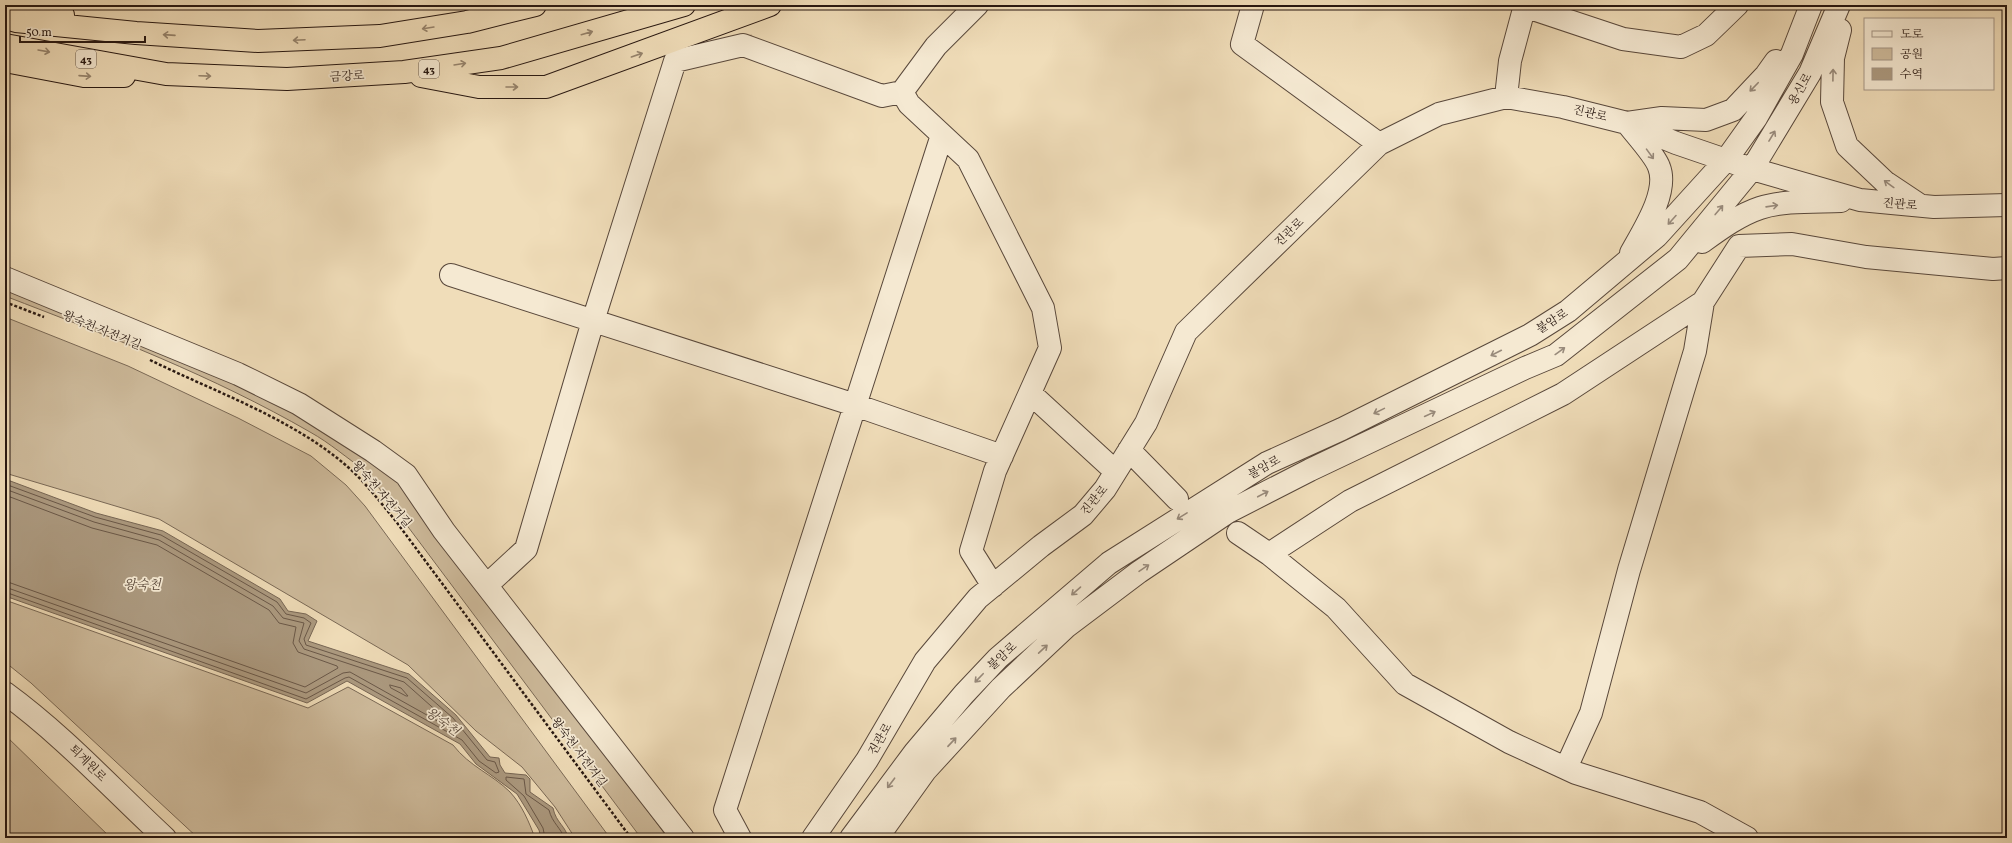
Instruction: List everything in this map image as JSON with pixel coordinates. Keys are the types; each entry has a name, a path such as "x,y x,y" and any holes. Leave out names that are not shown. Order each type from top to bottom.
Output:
{"highway":[{"path":"25,5 136,33"},
{"path":"5,18 16,21 136,33 258,41 380,36 467,22 534,5"},
{"name":"금강로","path":"5,44 166,74 287,79 404,72 501,58 684,5"},
{"path":"404,72 480,87 546,87 770,5"},
{"path":"5,61 84,76 166,74"}],"street":[{"path":"487,585 526,549 593,321 675,62 743,45 882,96 902,92 936,46 978,5"},
{"path":"1253,5 1242,44 1379,144"},
{"path":"1506,97 1510,61 1524,5 1623,39 1682,47 1706,35 1737,5"},
{"name":"용신로","path":"1752,169 1810,73 1839,5"},
{"path":"1846,5 1833,58 1832,102 1847,146 1885,182 1921,206"},
{"path":"1625,264 1648,222 1661,190 1660,167 1627,123 1662,118 1706,120 1733,110 1766,75 1807,14"},
{"name":"불암로","path":"877,838 920,761 964,694 998,658 1109,563 1267,463 1349,425 1530,335 1568,311 1657,236 1726,160 1756,118 1792,54 1807,14"},
{"path":"902,92 909,104 968,159 1043,308 1050,348 995,472 971,551 992,586"},
{"name":"진관로","path":"813,838 867,760 925,661 978,598 1041,546 1083,515 1105,489 1146,422 1186,332 1379,144 1439,114 1506,97 1563,107 1627,123 1676,143 1752,169 1860,200 1921,206 2007,205"},
{"path":"740,838 725,810 942,135"},
{"name":"불암로","path":"851,838 920,761 1061,632 1139,572 1228,512 1310,470 1524,368 1556,355 1678,259 1752,169"},
{"path":"1678,259 1732,221 1761,207 1790,203 1860,200"},
{"path":"1566,768 1591,713 1629,570 1695,351 1703,302 1739,246 1792,244 1866,258 1993,269 2007,268"},
{"path":"451,275 855,405 1002,456"},
{"path":"5,278 238,374 299,404 373,451 406,475 444,530 683,838"},
{"path":"1269,554 1350,501 1563,394 1703,302"},
{"path":"1030,393 1115,471"},
{"path":"1128,450 1178,499"},
{"path":"1238,533 1269,554 1336,608 1406,684 1509,742 1566,768 1700,812 1747,838"},
{"name":"퇴계원로","path":"5,693 64,740 165,838"}],"path":[{"name":"왕숙천 자전거길","path":"5,302 48,318"},
{"name":"왕숙천 자전거길","path":"147,359 263,414 325,449 349,468 378,499 631,838"}],"green space":[{"path":"5,283 291,404 394,473 668,838 641,838 367,472 317,436 236,393 122,342 5,296"},
{"path":"5,317 128,366 238,418 311,456 346,485 365,506 610,838 575,838 555,807 522,767 476,731 408,665 159,519 5,473"},
{"path":"5,600 308,708 348,687 453,745 474,765 496,780 510,792 522,808 535,838 198,838 31,683 5,662"},
{"path":"5,735 111,838 5,838"}],"water":[{"name":"왕숙천","path":"5,479 96,513 163,531 280,599 288,611 306,614 317,621 308,641 409,674 456,715 490,757 499,758 500,765 505,773 526,775 530,779 530,792 553,808 556,817 565,830 568,838 541,838 539,830 517,794 476,764 460,744 347,681 307,703 5,596"}],"tunnel":[{"path":"733,5 743,45"}]}
